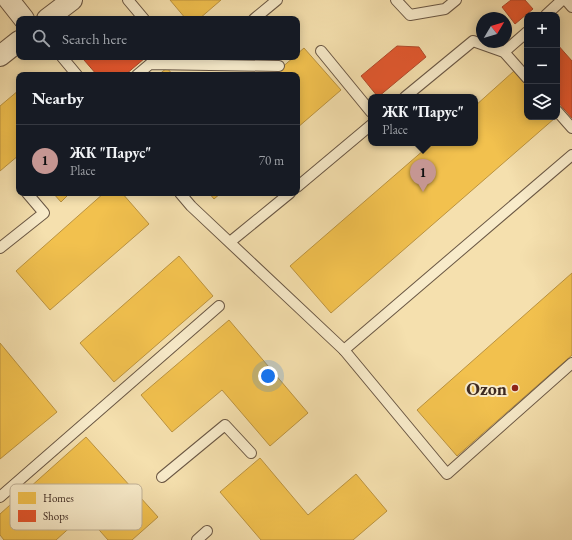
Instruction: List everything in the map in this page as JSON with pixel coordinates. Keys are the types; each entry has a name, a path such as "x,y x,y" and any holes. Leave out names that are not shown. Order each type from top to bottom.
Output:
{"street":[{"path":"9,0 22,16"},
{"path":"51,16 72,0"},
{"path":"0,56 16,43"}],"lane":[{"path":"128,0 141,16"},
{"path":"258,16 277,0"},
{"path":"396,0 410,15 445,9 456,0"},
{"path":"549,12 562,0"},
{"path":"566,0 572,7"},
{"path":"504,52 524,35"},
{"path":"409,94 473,41 504,52 524,75"},
{"path":"322,51 368,108"},
{"path":"64,60 74,72"},
{"path":"141,72 150,64 279,66"},
{"path":"560,115 572,128"},
{"path":"300,184 368,128"},
{"path":"344,350 572,155"},
{"path":"0,248 44,213 30,196"},
{"path":"183,196 191,206 344,350 447,474 572,363"},
{"path":"230,242 286,196"},
{"path":"15,484 219,306"},
{"path":"162,477 225,425 251,453"},
{"path":"0,497 10,488"},
{"path":"197,540 207,531"}],"building: Homes":[{"path":"170,0 221,0 202,16 183,16"},
{"path":"304,48 341,90 300,125 300,72 276,72 290,60 300,60 300,51"},
{"path":"167,68 170,72 162,72"},
{"path":"514,71 524,83 524,120 553,120 331,313 290,266 429,146 478,146 478,103"},
{"path":"16,93 16,158 0,171 0,106"},
{"path":"56,196 67,196 61,202"},
{"path":"101,196 125,196 149,224 50,310 16,271"},
{"path":"179,256 213,296 114,382 80,343"},
{"path":"572,273 572,355 457,456 417,410"},
{"path":"229,320 308,413 270,446 222,390 172,432 141,395"},
{"path":"0,343 57,412 0,459"},
{"path":"86,437 128,484 34,484"},
{"path":"260,458 308,515 356,474 387,511 353,540 261,540 220,492"},
{"path":"142,499 158,517 132,540 108,540 99,530 142,530"},
{"path":"10,505 10,530 67,530 56,540 4,540 0,535 0,514"}],"building: Shops":[{"path":"511,0 525,0 533,9 529,12 524,12 524,16 515,24 512,20 512,12 506,12 502,7"},
{"path":"397,46 419,47 426,57 382,94 376,94 361,76"},
{"path":"560,47 572,61 572,118 560,104"},
{"path":"84,60 143,60 129,72 94,72"}],"place":[{"name":"ЖК \"Парус\"","path":"423,192"},
{"name":"Ozon","path":"515,388"}]}
